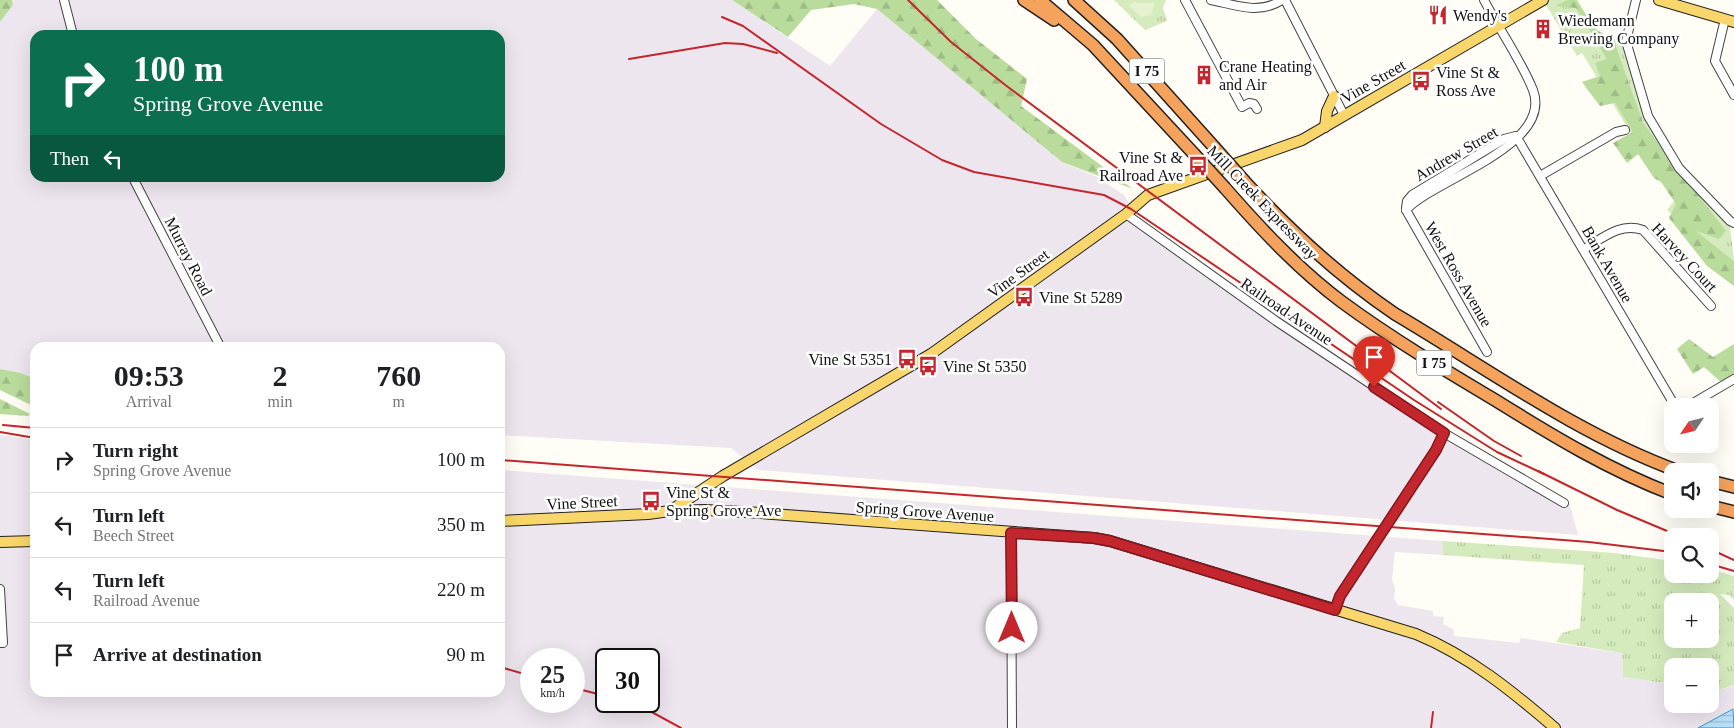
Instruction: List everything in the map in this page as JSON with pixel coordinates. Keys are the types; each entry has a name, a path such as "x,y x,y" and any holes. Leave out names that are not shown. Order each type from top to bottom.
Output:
{"highway":[{"path":"1024,0 1110,64"},
{"name":"Mill Creek Expressway","path":"1040,0 1077,30 1110,64 1261,229 1342,302 1384,332 1579,451 1631,477 1664,491"},
{"name":"Mill Creek Expressway","path":"1074,0 1124,46 1245,182 1322,259 1366,294 1395,314 1582,427 1638,456 1664,466"},
{"path":"1719,483 1734,487"},
{"path":"1719,508 1734,512"}],"main road":[{"name":"Vine Street","path":"505,521 648,514 670,511 723,476 931,354 1126,214 1148,195 1288,146 1325,127 1543,0"},
{"path":"1659,0 1730,21"},
{"path":"1325,127 1327,111 1334,96"},
{"name":"Spring Grove Avenue","path":"670,511 746,512 1094,538 1110,541 1416,634 1445,646 1468,660 1555,728"},
{"path":"0,542 30,541"}],"street":[{"path":"64,0 72,30"},
{"path":"1185,0 1242,107 1249,103 1254,104 1258,109"},
{"path":"1211,0 1250,8 1268,8 1284,0 1344,115"},
{"path":"1484,0 1533,90 1535,98 1534,112 1530,122 1516,136"},
{"path":"1636,0 1626,42 1648,116 1679,168 1734,223"},
{"path":"1730,21 1715,61 1734,95"},
{"path":"1540,176 1616,132 1625,130"},
{"name":"Bank Avenue","path":"1516,136 1670,398"},
{"name":"Andrew Street","path":"1406,210 1407,201 1412,195 1504,139 1516,136"},
{"name":"Murray Road","path":"135,182 218,342"},
{"name":"West Ross Avenue","path":"1406,210 1487,352"},
{"name":"Railroad Avenue","path":"1126,214 1268,316 1444,433 1564,503"},
{"name":"Harvey Court","path":"1584,249 1623,227 1634,227 1643,230 1711,306"},
{"path":"1702,398 1734,379"},
{"path":"1335,610 1340,596 1436,450 1444,433"},
{"path":"1011,533 1012,728"},
{"path":"0,589 1,643"}],"shaded area":[{"path":"12,0 732,0 830,66 877,9 1062,162 1097,177 1124,195 1138,218 1467,444 1569,502 1578,535 758,470 731,448 505,435 505,342 30,342 30,377 0,369 0,22 13,5"},
{"path":"0,435 30,439 30,697 505,697 505,470 1442,541 1443,555 1395,552 1392,579 1395,589 1394,599 1398,605 1433,611 1433,616 1444,617 1443,624 1454,630 1454,636 1519,643 1521,638 1622,653 1623,677 1664,683 1664,713 1719,713 1719,690 1734,686 1734,728 0,728"}],"green space":[{"path":"0,0 12,0 13,5 0,22"},
{"path":"732,0 937,0 976,39 1027,79 1021,106 1133,189 1062,162 877,9 854,4 811,10 788,37"},
{"path":"1114,0 1166,0 1163,8 1167,21 1145,30"},
{"path":"1543,0 1578,0 1593,31 1626,41 1645,106 1674,160 1730,221 1734,266 1667,210 1675,200 1627,127 1582,53 1577,56"},
{"path":"1568,0 1576,0 1597,30 1614,41 1643,123 1726,231 1719,239 1696,231 1734,261 1734,286 1707,266 1669,218 1676,204 1661,182 1654,178 1638,154 1627,163 1613,143 1633,132 1615,103 1600,106 1582,82 1600,76 1595,63 1607,59 1576,8 1555,6"},
{"path":"1134,1 1137,3 1155,3 1151,15 1141,17 1129,6"},
{"path":"1689,339 1713,357 1734,344 1734,377 1722,383 1704,367 1693,374 1677,349"},
{"path":"0,369 30,377 30,405 0,390"},
{"path":"0,399 30,414 28,416 0,414"},
{"path":"1442,541 1615,553 1664,560 1664,583 1719,583 1719,572 1734,576 1734,600 1729,595 1720,594 1734,608 1734,685 1719,690 1719,658 1664,658 1664,683 1623,677 1622,653 1556,642 1562,633 1580,628 1584,565 1443,555"}],"water":[{"path":"1733,709 1734,728 1698,728"}],"railway":[{"path":"908,0 951,42 1004,84 1441,409"},
{"path":"722,17 743,26 881,124 942,160 974,172 1104,195 1131,209 1414,400 1497,452 1544,474"},
{"path":"629,59 725,43 743,44 777,53"},
{"path":"1438,402 1494,441 1521,456"},
{"path":"3,425 30,428"},
{"path":"0,432 30,437"},
{"path":"505,460 1589,542 1664,551"},
{"path":"1538,471 1617,510 1664,530"},
{"path":"1719,553 1734,560"},
{"path":"1719,567 1734,571"},
{"path":"505,668 520,673"},
{"path":"585,691 595,693"},
{"path":"1431,728 1433,712"},
{"path":"654,713 681,728"}],"place":[{"name":"Wendy's","path":"1438,15"},
{"name":"Wiedemann Brewing Company","path":"1543,29"},
{"name":"Crane Heating and Air","path":"1204,75"},
{"name":"Vine St & Ross Ave","path":"1421,81"},
{"name":"Vine St & Railroad Ave","path":"1198,166"},
{"name":"Vine St 5289","path":"1024,297"},
{"name":"Vine St 5351","path":"907,359"},
{"name":"Vine St 5350","path":"928,366"},
{"name":"Vine St & Spring Grove Ave","path":"651,501"}],"route":[{"path":"1012,628 1011,533 1094,538 1110,541 1335,610 1340,596 1436,450 1444,433 1374,387"}]}
